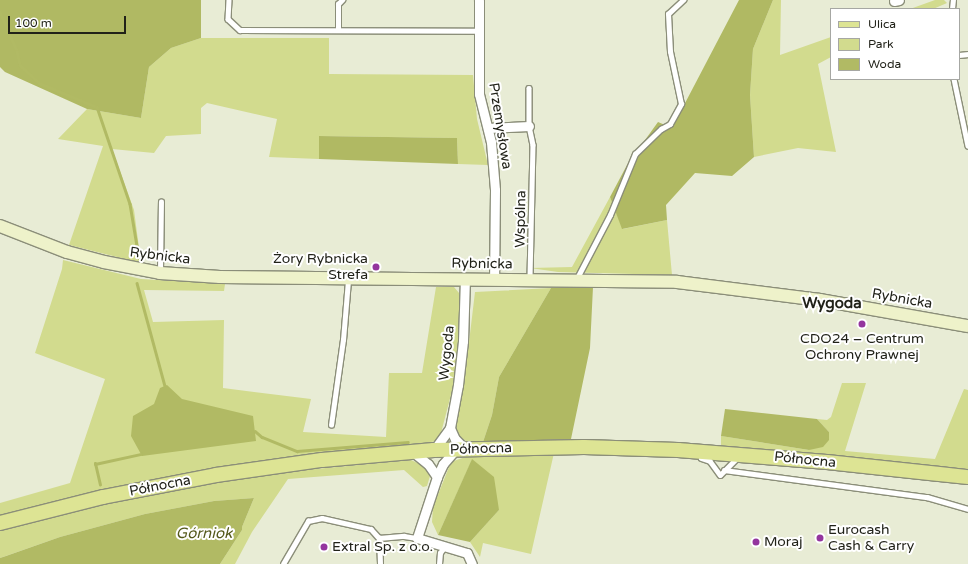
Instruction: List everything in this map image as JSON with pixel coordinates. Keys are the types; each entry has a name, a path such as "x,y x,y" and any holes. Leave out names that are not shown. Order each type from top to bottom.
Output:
{"main road":[{"name":"Północna","path":"0,523 103,497 216,475 322,460 434,450 584,447 678,450 744,454 968,477"}],"street":[{"name":"Przemysłowa","path":"479,0 479,94 488,128 494,160 494,280"},
{"path":"488,128 529,126"},
{"name":"Rybnicka","path":"0,226 75,254 111,264 160,273 220,277 677,282 722,286 826,300 968,326"},
{"name":"Wygoda","path":"450,428 458,385 463,341 465,279"},
{"path":"434,450 450,428 461,449 446,460 437,477 417,538 467,553 472,564"},
{"path":"413,452 428,464 437,477"}],"lane":[{"path":"229,0 228,19 240,30 479,31"},
{"path":"338,30 338,4 342,0"},
{"path":"576,280 610,214 635,154 661,129 670,124 681,104 670,52 668,14 683,0"},
{"path":"954,80 968,146"},
{"name":"Wspólna","path":"529,88 529,126 533,145 530,280"},
{"path":"160,273 161,202"},
{"path":"331,425 343,340 348,278"},
{"path":"678,450 684,455 710,461 720,475 744,454"},
{"path":"724,470 927,497 968,509"},
{"path":"283,564 308,521 322,518 371,529 379,538 380,564"},
{"path":"379,538 404,536 417,538"},
{"path":"439,564 440,553 445,546"}],"green space":[{"path":"773,0 781,0 780,55 830,37 830,58 818,64 836,152 798,148 754,157 750,95 753,49"},
{"path":"935,0 944,0 947,3 935,8 913,8"},
{"path":"201,38 329,38 329,74 473,75 477,119 488,165 458,164 457,138 319,136 319,159 269,157 277,119 207,103 201,108 201,134 166,136 154,153 112,149 134,210 141,263 69,245 103,146 58,139 87,109 141,118 149,67 171,48"},
{"path":"610,197 623,229 667,220 672,275 558,272 530,268 572,267"},
{"path":"63,260 141,279 225,284 224,291 144,290 153,322 224,320 223,388 311,399 303,432 386,437 389,373 422,373 436,287 454,287 459,293 461,313 453,387 441,433 437,441 0,517 0,503 70,483 105,379 35,353 62,269"},
{"path":"551,288 499,377 492,415 483,442 467,442 459,436 455,423 464,384 475,292"},
{"path":"842,383 866,383 845,451 935,459 964,389 968,390 968,472 721,448 721,436 809,450 829,432 817,419 827,420 831,417"},
{"path":"554,453 531,554 483,543 480,557 470,542 499,510 472,460 438,535 432,522 433,507 451,462 468,456"},
{"path":"411,460 424,466 430,476 427,486 423,487 404,470 288,479 252,532 235,564 220,564 242,530 254,498 214,501 145,514 60,537 0,558 0,529 100,502 213,480 290,470"}],"shaded area":[{"path":"0,0 201,0 201,38 171,48 149,67 141,118 87,109 5,72 0,67"},
{"path":"739,0 773,0 753,49 750,95 754,157 732,176 695,173 666,205 667,220 622,229 610,197 627,165 658,122 672,128"},
{"path":"319,136 457,138 458,164 319,159"},
{"path":"593,287 590,348 571,439 483,442 492,415 499,377 551,288"},
{"path":"725,409 817,419 829,432 829,440 823,447 809,450 721,436"},
{"path":"472,459 494,477 499,510 470,542 438,535"}],"water":[{"path":"167,385 182,399 253,416 256,441 142,456 131,436 133,416 154,404 160,388"},
{"name":"Górniok","path":"254,498 242,530 220,564 0,564 0,558 60,537 145,514 214,501"}],"waterway":[{"path":"0,12 17,51 20,65 39,83 97,107 130,204 139,258"},
{"path":"137,283 165,386"},
{"path":"255,431 262,437 297,451 408,442"},
{"path":"100,485 95,464 141,454"}],"place":[{"name":"Żory Rybnicka Strefa","path":"376,267"},
{"name":"CDO24 – Centrum Ochrony Prawnej","path":"862,324"},
{"name":"Eurocash Cash & Carry","path":"820,538"},
{"name":"Moraj","path":"756,542"},
{"name":"Extral Sp. z o.o.","path":"324,547"}],"district":[{"name":"Wygoda","path":"832,304"}]}
